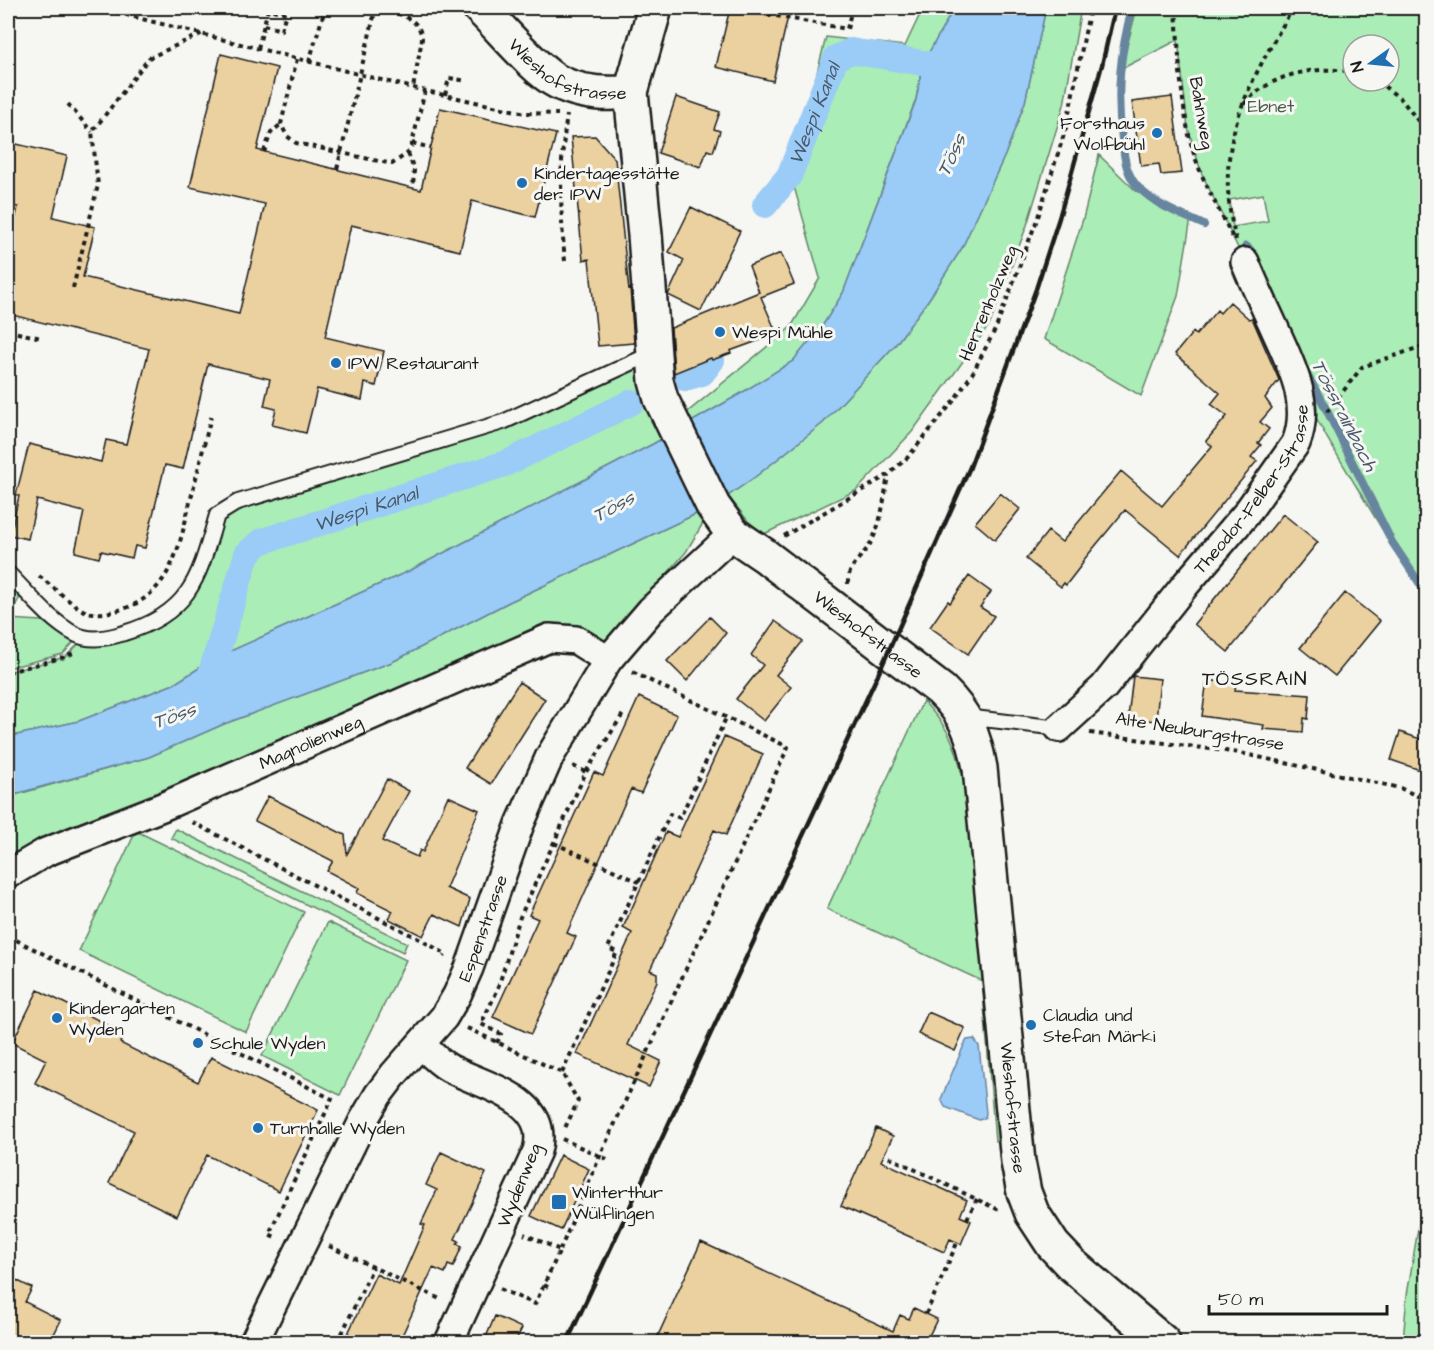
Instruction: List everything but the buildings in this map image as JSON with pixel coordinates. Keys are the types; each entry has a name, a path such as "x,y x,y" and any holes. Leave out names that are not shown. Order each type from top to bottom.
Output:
{"street":[{"name":"Wieshofstrasse","path":"480,8 556,81 574,89 612,94 631,92 656,381 661,399 713,506 733,534 764,555 941,690 964,716 974,742 980,768 1018,1162 1024,1192 1041,1229 1060,1254 1163,1342"},
{"path":"631,92 655,8"},
{"name":"Theodor-Felber-Strasse","path":"1059,728 1104,687 1185,584 1246,514 1296,443 1302,411 1296,380 1242,256"},
{"name":"Espenstrasse","path":"254,1342 363,1121 394,1074 444,1017 469,968 520,824 550,756 618,665 651,610 733,534"},
{"name":"Magnolienweg","path":"12,872 46,852 162,807 549,638 576,640 618,665"},
{"name":"Wydenweg","path":"421,1044 434,1058 449,1068 523,1104 538,1125 537,1151 449,1342"}],"lane":[{"path":"8,573 60,624 75,634 86,638 110,638 142,628 170,612 190,592 203,563 217,515 238,502 502,422 640,359 653,358"},
{"path":"964,716 1059,728"}],"path":[{"path":"99,8 117,10 413,88 525,113 567,114 561,154 560,211 565,261"},
{"path":"309,62 325,9 329,8"},
{"path":"337,170 359,74 378,8 412,20 421,31 422,39 413,88"},
{"path":"732,8 847,29 852,8"},
{"name":"Herrenholzweg","path":"764,555 773,543 888,475 908,457 952,403 972,374 996,328 1030,238 1066,128 1090,8"},
{"name":"Bahnweg","path":"1176,8 1184,104 1190,139 1201,172 1242,256"},
{"path":"1242,256 1231,214 1228,182 1232,133 1241,107 1264,58 1293,8"},
{"path":"258,48 268,9 286,13 281,30 264,25"},
{"path":"92,132 149,58 203,33"},
{"path":"264,152 271,133 281,124 297,59"},
{"path":"1241,107 1262,88 1284,77 1318,69 1341,71"},
{"path":"446,95 449,78 467,81"},
{"path":"281,124 286,136 296,143 392,164 408,153 425,90"},
{"path":"1393,93 1401,99 1426,131"},
{"path":"68,104 92,132 98,184 73,288"},
{"path":"412,143 431,147"},
{"path":"408,153 414,170 413,188"},
{"path":"8,331 42,338"},
{"path":"1330,408 1362,366 1426,345"},
{"path":"35,572 85,611 92,613 115,611 140,602 149,596 161,584 177,554 211,417"},
{"path":"849,590 848,574 874,534 883,508 888,475"},
{"path":"8,672 65,657 79,650 86,638"},
{"path":"494,1286 535,1304 600,1156 788,747 618,665"},
{"path":"496,1043 501,1034 481,1024 497,991 520,917 586,772 623,714"},
{"path":"562,1073 617,952 608,948 670,814 680,819 726,718"},
{"name":"Alte Neuburgstrasse","path":"1059,728 1240,753 1400,788 1426,800"},
{"path":"162,807 446,954 443,962"},
{"path":"554,843 639,882"},
{"path":"8,936 332,1099 269,1234 284,1240"},
{"path":"444,1017 562,1073 578,1101 561,1138 609,1160"},
{"path":"889,1157 1004,1212"},
{"path":"968,1219 977,1199"},
{"path":"570,1227 576,1230"},
{"path":"519,1232 560,1250"},
{"path":"320,1242 464,1310"},
{"path":"926,1314 957,1243"},
{"path":"338,1342 373,1267"},
{"path":"544,1285 550,1288"}],"green space":[{"path":"923,8 954,8 923,63 916,99 843,293 823,325 793,361 653,444 409,571 215,658 174,684 79,721 8,737 8,672 65,657 85,638 142,628 190,592 217,515 503,422 640,359 674,423 791,327 820,278 791,176 826,37 905,46"},
{"path":"1046,8 1081,8 1064,105 1027,225 990,324 912,432 857,490 764,534 748,521 728,496 823,423 896,344 929,299 962,248 1005,155 1025,102"},
{"name":"Ebnet","path":"1137,8 1426,8 1426,592 1382,529 1327,438 1296,380 1239,250 1201,172 1188,128 1178,40 1121,69","holes":["1263,194 1268,221 1233,227 1229,200"]},
{"path":"1099,155 1136,191 1191,218 1178,296 1141,396 1044,339 1083,219"},
{"path":"713,506 686,552 598,653 576,640 8,854 8,797 149,757 224,724 392,662 509,602"},
{"path":"8,587 20,597 8,619"},
{"path":"8,619 42,621 73,643 63,654 8,668"},
{"path":"923,701 948,733 956,750 961,771 980,768 1016,1139 995,1141 982,981 827,909"},
{"path":"176,829 407,943 403,952 171,838"},
{"path":"136,831 304,912 246,1032 79,951"},
{"path":"328,922 406,960 340,1095 262,1056"},
{"path":"1426,1180 1426,1342 1403,1342 1407,1295"}],"water":[{"name":"Töss","path":"954,8 1046,8 1025,102 1005,155 962,248 896,344 823,423 755,477 713,506 509,602 392,662 224,724 149,757 8,796 8,737 79,721 174,684 215,658 409,571 653,444 793,361 823,325 843,293 916,100 923,63"},
{"path":"974,1039 979,1046 986,1113 985,1118 979,1120 945,1107 941,1099 964,1045 967,1040"}],"waterway":[{"name":"Tössrainbach","path":"1132,8 1122,57 1119,89 1120,121 1126,166 1135,184 1147,195 1170,210 1204,225"},
{"name":"Wespi Kanal","path":"765,205 789,176 836,58 851,51 958,71"},
{"name":"Tössrainbach","path":"1246,246 1255,259"},
{"name":"Wespi Kanal","path":"685,378 702,373 712,360"},
{"name":"Tössrainbach","path":"1305,371 1392,542 1426,593"},
{"name":"Wespi Kanal","path":"206,689 247,554 260,542 507,463 632,402"}],"railway":[{"path":"567,1342 881,668 970,467 1036,289 1059,218 1102,65 1115,8"}],"place":[{"name":"Forsthaus Wolfbühl","path":"1157,133"},
{"name":"Kindertagesstätte der IPW","path":"522,183"},
{"name":"Wespi Mühle","path":"720,332"},
{"name":"IPW Restaurant","path":"336,363"},
{"name":"Kindergarten Wyden","path":"57,1018"},
{"name":"Claudia und Stefan Märki","path":"1031,1025"},
{"name":"Schule Wyden","path":"198,1043"},
{"name":"Turnhalle Wyden","path":"258,1128"},
{"name":"Winterthur Wülflingen","path":"559,1202"}],"district":[{"name":"TÖSSRAIN","path":"1255,678"}]}
